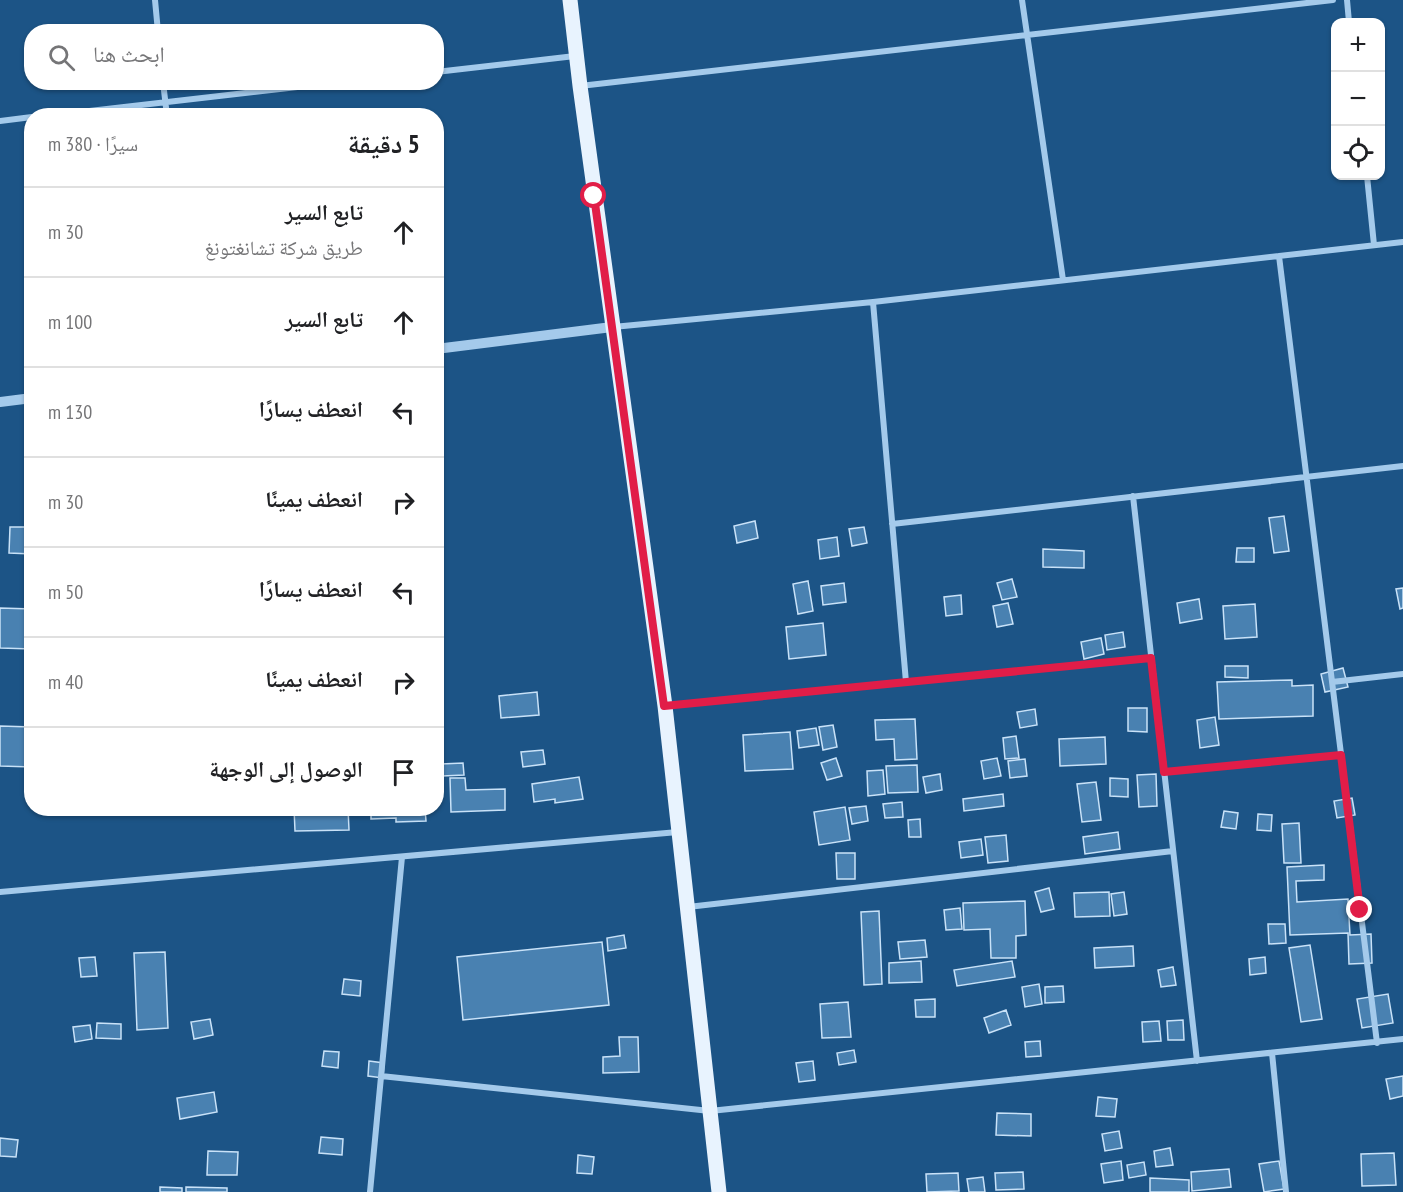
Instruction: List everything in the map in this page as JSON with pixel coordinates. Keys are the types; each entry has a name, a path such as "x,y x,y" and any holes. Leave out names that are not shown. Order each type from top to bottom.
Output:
{"main road":[{"path":"570,0 664,706 719,1192"}],"street":[{"path":"154,0 157,24"},
{"path":"1022,0 1063,280"},
{"path":"580,86 1333,0"},
{"path":"1347,0 1349,18"},
{"path":"444,71 576,56"},
{"path":"164,90 166,108"},
{"path":"114,108 271,90"},
{"path":"0,121 24,118"},
{"path":"1366,180 1374,245"},
{"path":"444,348 612,327 873,302 1403,242"},
{"path":"1279,256 1377,1043"},
{"path":"873,302 906,682"},
{"path":"0,402 24,399"},
{"path":"892,524 1403,466"},
{"path":"1133,496 1197,1061"},
{"path":"664,706 1151,658"},
{"path":"1332,682 1403,674"},
{"path":"1164,772 1341,755"},
{"path":"0,892 679,832"},
{"path":"687,907 1173,851"},
{"path":"370,1192 402,857"},
{"path":"381,1076 710,1111 1403,1039"},
{"path":"1272,1053 1286,1192"}],"building":[{"path":"1284,516 1289,551 1274,553 1269,518"},
{"path":"755,521 758,538 737,543 734,526"},
{"path":"10,527 24,527 24,554 9,553"},
{"path":"864,527 867,543 852,546 849,529"},
{"path":"837,537 839,556 820,559 818,540"},
{"path":"1237,548 1254,548 1254,562 1236,562"},
{"path":"1043,549 1084,551 1084,568 1043,567"},
{"path":"1012,579 1017,597 1002,600 997,583"},
{"path":"808,581 813,611 798,614 793,584"},
{"path":"844,583 846,602 823,605 821,586"},
{"path":"1403,588 1403,608 1400,609 1396,589"},
{"path":"961,595 962,614 946,616 944,597"},
{"path":"1199,599 1202,619 1180,623 1177,603"},
{"path":"1008,603 1013,624 997,627 993,606"},
{"path":"1255,604 1257,637 1225,639 1223,606"},
{"path":"0,608 24,609 24,649 0,648"},
{"path":"823,623 826,655 789,659 786,627"},
{"path":"1123,632 1125,647 1107,650 1105,635"},
{"path":"1101,638 1104,654 1084,659 1081,642"},
{"path":"1225,666 1248,666 1248,678 1225,677"},
{"path":"1343,668 1348,687 1325,692 1321,674"},
{"path":"1292,680 1292,686 1313,685 1313,716 1219,719 1217,682"},
{"path":"537,692 539,715 501,718 499,696"},
{"path":"1128,708 1147,708 1147,732 1128,731"},
{"path":"1035,709 1037,725 1020,728 1017,712"},
{"path":"1215,717 1219,745 1200,748 1197,720"},
{"path":"915,719 917,759 895,760 894,739 876,740 875,720"},
{"path":"833,725 837,747 823,750 819,727"},
{"path":"0,726 24,727 24,767 0,766"},
{"path":"816,728 819,745 799,748 797,731"},
{"path":"790,732 793,769 745,771 743,735"},
{"path":"1016,736 1019,758 1005,759 1003,738"},
{"path":"1105,737 1106,764 1060,766 1059,739"},
{"path":"543,750 545,764 523,767 521,752"},
{"path":"836,758 842,776 827,780 821,763"},
{"path":"997,758 1001,776 984,779 981,761"},
{"path":"1025,759 1027,776 1010,778 1008,761"},
{"path":"463,763 464,775 444,776 444,764"},
{"path":"917,765 918,792 888,793 886,766"},
{"path":"883,770 885,794 868,796 867,771"},
{"path":"940,774 942,790 926,793 923,777"},
{"path":"1156,774 1157,806 1139,807 1137,775"},
{"path":"579,777 583,799 555,803 555,799 534,802 532,784"},
{"path":"450,778 465,778 466,790 505,789 505,810 451,812"},
{"path":"1110,778 1128,779 1128,797 1110,796"},
{"path":"1096,782 1101,820 1082,822 1077,784"},
{"path":"1003,794 1004,806 964,811 963,799"},
{"path":"1352,798 1355,815 1337,818 1334,801"},
{"path":"902,802 903,817 885,818 883,804"},
{"path":"866,806 868,821 852,824 849,808"},
{"path":"845,807 850,840 819,845 814,812"},
{"path":"1224,811 1238,813 1236,829 1221,827"},
{"path":"1258,814 1272,815 1271,831 1257,830"},
{"path":"294,816 348,816 349,830 295,831"},
{"path":"371,816 426,816 426,821 396,822 396,818 371,819"},
{"path":"920,819 921,837 909,837 908,820"},
{"path":"1299,823 1301,863 1284,863 1282,824"},
{"path":"1118,832 1120,849 1085,854 1083,837"},
{"path":"1006,835 1008,861 988,863 985,837"},
{"path":"981,839 983,855 961,858 959,842"},
{"path":"836,853 855,853 855,879 837,879"},
{"path":"1324,865 1324,880 1296,881 1297,902 1348,899 1350,935 1371,934 1372,963 1349,964 1348,933 1290,935 1287,867"},
{"path":"1049,888 1054,909 1041,912 1035,892"},
{"path":"1109,892 1110,916 1075,917 1074,893"},
{"path":"1124,892 1127,914 1114,916 1111,894"},
{"path":"1025,901 1026,935 1016,936 1016,958 991,958 990,929 964,930 963,903"},
{"path":"960,908 962,929 946,930 944,910"},
{"path":"879,911 882,984 864,985 861,912"},
{"path":"1268,924 1285,924 1286,943 1269,944"},
{"path":"624,935 626,948 608,951 607,938"},
{"path":"925,940 927,957 900,959 898,942"},
{"path":"602,942 609,1005 463,1020 457,957"},
{"path":"1310,945 1322,1019 1301,1022 1289,948"},
{"path":"1133,946 1134,966 1095,968 1094,948"},
{"path":"165,952 168,1028 137,1030 134,953"},
{"path":"95,957 97,976 81,977 79,958"},
{"path":"1265,957 1266,973 1250,975 1249,959"},
{"path":"921,961 922,982 889,983 889,963"},
{"path":"1012,961 1015,977 957,986 954,970"},
{"path":"1173,967 1176,985 1161,987 1158,970"},
{"path":"344,979 361,981 360,996 342,994"},
{"path":"1039,984 1042,1004 1025,1007 1022,987"},
{"path":"1063,986 1064,1002 1045,1003 1045,987"},
{"path":"1388,994 1393,1023 1362,1028 1357,999"},
{"path":"935,999 935,1017 916,1017 915,1000"},
{"path":"848,1002 851,1037 822,1038 820,1004"},
{"path":"1006,1010 1011,1025 989,1033 984,1018"},
{"path":"210,1019 213,1035 194,1039 191,1022"},
{"path":"1183,1020 1184,1040 1168,1040 1167,1021"},
{"path":"1159,1021 1161,1041 1143,1042 1142,1022"},
{"path":"97,1023 121,1024 121,1039 96,1038"},
{"path":"90,1025 92,1039 75,1042 73,1027"},
{"path":"619,1037 638,1037 639,1072 603,1073 603,1057 620,1056"},
{"path":"1040,1041 1041,1056 1026,1057 1025,1042"},
{"path":"854,1050 856,1062 839,1065 837,1053"},
{"path":"324,1051 339,1052 338,1068 322,1066"},
{"path":"369,1061 384,1063 383,1078 368,1076"},
{"path":"813,1061 815,1080 799,1082 796,1063"},
{"path":"1403,1076 1403,1096 1390,1099 1386,1079"},
{"path":"214,1092 217,1112 180,1119 177,1098"},
{"path":"1098,1097 1117,1099 1115,1117 1096,1116"},
{"path":"997,1113 1031,1114 1031,1136 996,1135"},
{"path":"1119,1131 1122,1148 1105,1151 1102,1134"},
{"path":"321,1137 343,1139 342,1155 319,1153"},
{"path":"0,1138 18,1140 16,1157 0,1156"},
{"path":"1170,1148 1173,1165 1156,1167 1154,1151"},
{"path":"208,1151 238,1152 237,1175 207,1175"},
{"path":"1394,1153 1396,1185 1362,1186 1361,1154"},
{"path":"578,1155 594,1157 592,1174 577,1173"},
{"path":"1121,1161 1123,1180 1104,1183 1101,1164"},
{"path":"1279,1161 1284,1189 1264,1192 1259,1164"},
{"path":"1144,1162 1146,1175 1129,1178 1127,1165"},
{"path":"1229,1169 1231,1187 1192,1191 1191,1172"},
{"path":"1023,1172 1024,1189 996,1190 995,1173"},
{"path":"958,1173 959,1191 927,1192 926,1174"},
{"path":"983,1177 985,1192 969,1192 967,1179"},
{"path":"1150,1178 1189,1180 1189,1192 1150,1192"},
{"path":"160,1187 182,1188 182,1192 160,1192"},
{"path":"186,1187 227,1188 227,1192 186,1192"}],"route":[{"path":"594,196 664,706 1151,658 1164,772 1341,755 1360,910"}]}
